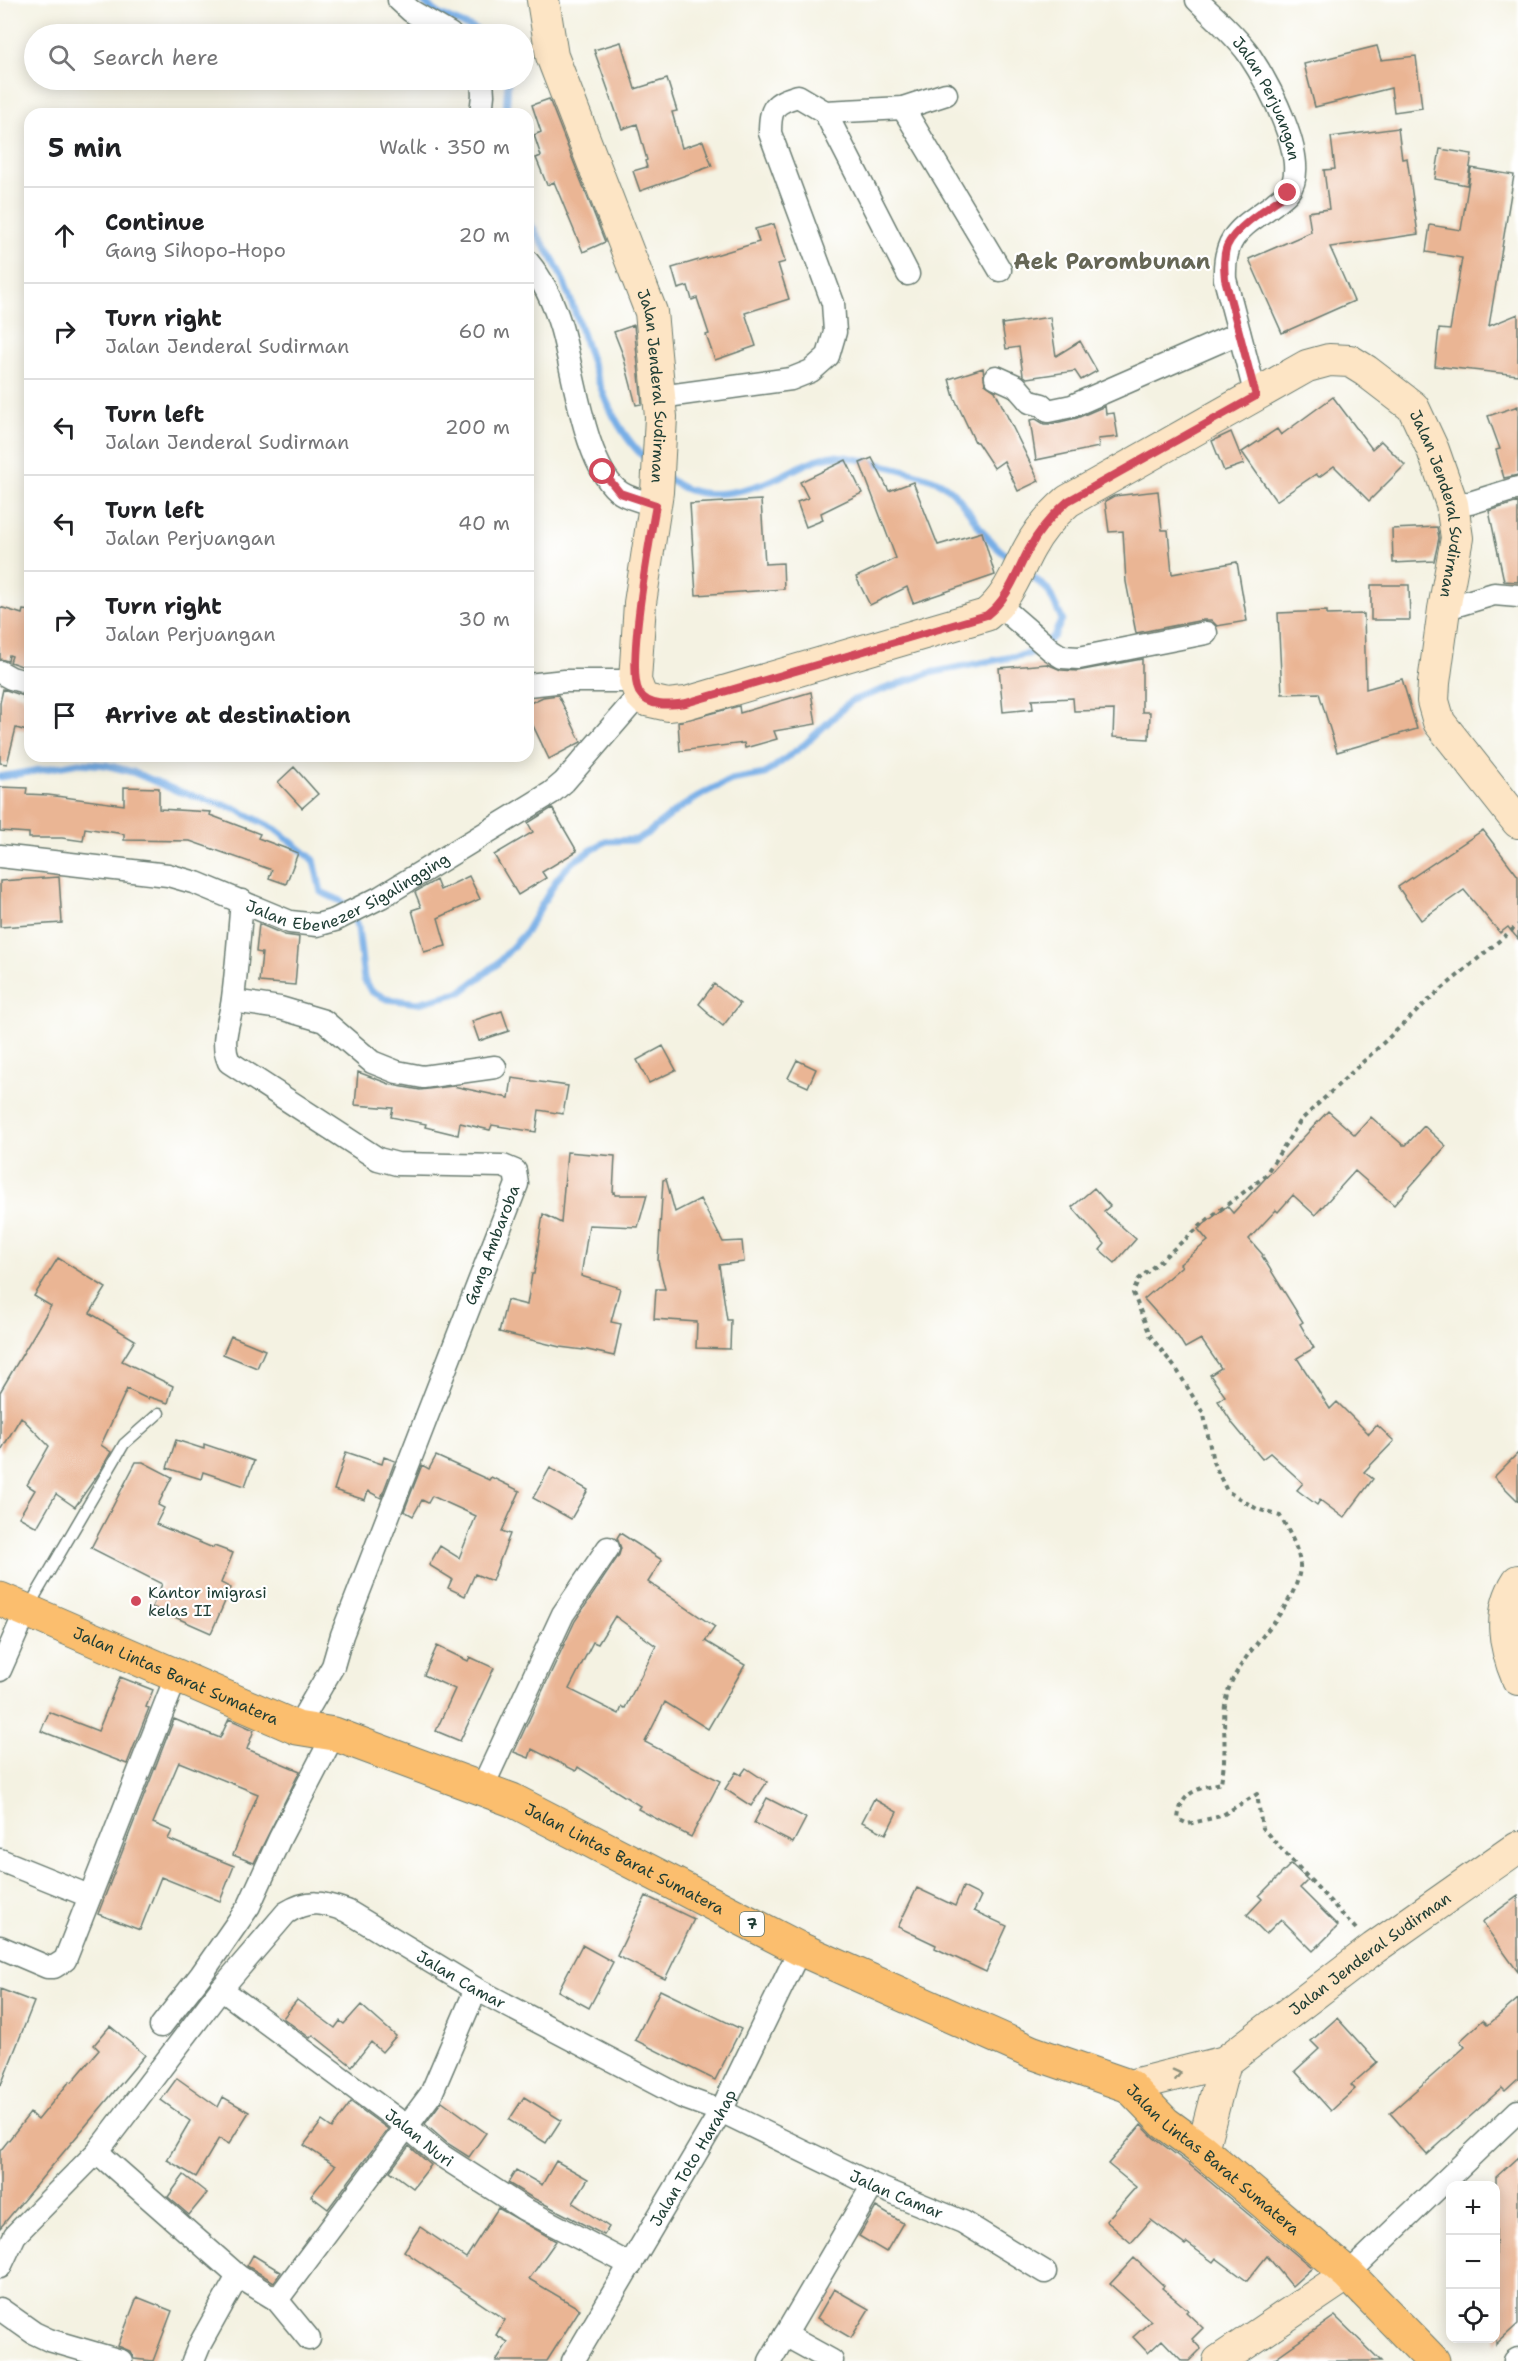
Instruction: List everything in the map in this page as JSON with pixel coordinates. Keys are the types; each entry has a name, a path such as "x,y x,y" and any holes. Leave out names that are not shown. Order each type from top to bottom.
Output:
{"highway":[{"name":"Jalan Lintas Barat Sumatera","path":"13,1605 297,1728 334,1734 512,1800 800,1949 1031,2052 1129,2086 1165,2123 1202,2150 1348,2274 1433,2361"}],"main road":[{"name":"Jalan Jenderal Sudirman","path":"543,0 552,56 651,312 661,407 656,499 640,603 637,687"},
{"name":"Jalan Jenderal Sudirman","path":"1004,598 1029,548 1051,516 1068,501 1307,366 1329,360 1350,361 1366,370 1413,407 1433,450 1452,504 1457,538 1444,609 1433,701 1439,722 1518,822"},
{"path":"637,687 646,700 658,704 686,703 971,621 987,615 1004,598"},
{"path":"1518,1581 1510,1593 1504,1616 1505,1640 1518,1679"},
{"name":"Jalan Jenderal Sudirman","path":"1129,2086 1225,2062 1374,1948 1518,1847"},
{"path":"1202,2150 1225,2062"},
{"path":"1219,2361 1348,2274"}],"street":[{"path":"399,0 411,11 433,24"},
{"name":"Jalan Perjuangan","path":"1197,0 1247,52 1268,86 1281,113 1295,168 1294,183 1288,193 1237,232 1228,245 1224,261 1225,279 1256,396"},
{"path":"482,108 483,90"},
{"path":"825,112 903,108 946,94"},
{"path":"661,407 791,379 812,371 828,356 835,332 833,303 770,133 770,121 775,105 781,101 798,96 825,112 908,274"},
{"path":"903,108 1000,270"},
{"path":"534,270 540,277 561,328 577,396 591,443 603,472 620,493 656,499"},
{"path":"996,377 1016,386 1030,402 1042,405 1048,411 1072,406 1239,333"},
{"path":"1452,504 1470,503 1518,488"},
{"path":"1444,609 1494,594 1518,596"},
{"path":"1004,598 1028,631 1062,657 1079,658 1206,633"},
{"path":"0,672 24,681"},
{"path":"534,684 565,681 637,687"},
{"name":"Jalan Ebenezer Sigalingging","path":"0,856 168,875 242,901 290,922 317,925 335,920 368,904 551,793 564,782 637,687"},
{"name":"Gang Ambaroba","path":"242,901 233,1001 225,1036 225,1054 229,1062 378,1160 397,1164 503,1166 510,1168 517,1177 517,1184 412,1450 333,1666 297,1728"},
{"path":"233,1001 280,1008 324,1021 372,1062 397,1072 423,1077 495,1067"},
{"path":"482,1788 563,1614 608,1548"},
{"path":"0,1670 13,1605"},
{"path":"0,1947 47,1966 60,1964 65,1960 176,1677"},
{"path":"161,2026 201,1976 249,1906 280,1838 334,1734"},
{"path":"0,1860 89,1896"},
{"name":"Jalan Camar","path":"0,2267 15,2235 97,2152 221,1989 286,1913 311,1902 328,1904 347,1911 476,1989 682,2097 721,2111 873,2185 963,2222 1045,2272"},
{"name":"Jalan Toto Harahap","path":"573,2361 721,2111 800,1949"},
{"name":"Jalan Nuri","path":"221,1989 406,2126 439,2154 524,2209 631,2265"},
{"path":"278,2300 431,2094 476,1989"},
{"path":"1348,2274 1518,2111"},
{"path":"97,2152 238,2276 278,2300 309,2339"},
{"path":"770,2361 873,2185"},
{"path":"193,2361 238,2276"},
{"path":"0,2309 34,2333 49,2340 121,2361"},
{"path":"785,2335 832,2361"}],"lane":[{"path":"13,1605 124,1444 159,1413"}],"path":[{"path":"1374,1948 1276,1840 1262,1828 1257,1794 1221,1816 1188,1824 1178,1819 1179,1806 1193,1790 1221,1783 1224,1760 1223,1723 1228,1692 1237,1670 1293,1591 1300,1566 1292,1536 1280,1516 1257,1509 1227,1491 1213,1462 1204,1415 1177,1370 1151,1337 1133,1293 1139,1279 1212,1216 1264,1176 1301,1120 1431,998 1518,924"}],"building":[{"path":"621,42 635,89 667,79 677,111 672,112 682,148 703,141 712,166 640,191 633,171 647,167 645,161 647,160 637,124 622,129 594,50"},
{"path":"1377,46 1381,60 1416,56 1422,108 1394,112 1391,88 1315,107 1304,64"},
{"path":"549,99 605,242 583,252 554,182 547,185 536,158 541,156 534,135 541,132 532,105"},
{"path":"1398,128 1402,159 1407,158 1418,234 1330,247 1354,301 1282,333 1249,259 1311,232 1308,212 1329,209 1324,170 1335,169 1331,137"},
{"path":"1440,149 1472,154 1467,185 1435,179"},
{"path":"1471,168 1514,175 1489,326 1518,314 1518,375 1435,366 1439,329 1450,330 1462,258 1426,252 1430,225 1461,230"},
{"path":"774,224 785,262 778,264 789,299 745,313 756,346 715,360 697,298 692,300 688,286 678,289 672,268 759,242 755,229"},
{"path":"1050,317 1056,356 1080,341 1097,371 1081,380 1075,371 1027,378 1023,375 1019,347 1006,349 1002,324"},
{"path":"634,325 642,404 636,405 623,355 614,332"},
{"path":"983,368 985,384 995,391 1039,481 1018,491 1004,461 994,468 975,442 954,397 949,379"},
{"path":"1333,397 1372,449 1381,441 1405,465 1369,501 1334,466 1319,477 1316,474 1276,501 1242,452 1277,429 1281,435"},
{"path":"1105,406 1106,414 1114,413 1118,437 1098,439 1099,447 1036,460 1030,420 1036,419 1044,424 1051,424 1077,418"},
{"path":"1518,406 1518,475 1504,478 1496,450 1500,449 1488,416"},
{"path":"1231,432 1244,464 1224,471 1212,441"},
{"path":"872,458 889,491 913,482 938,545 982,532 995,575 913,603 907,587 870,605 856,577 896,558 860,463"},
{"path":"846,460 862,493 821,513 823,520 806,527 797,502 808,498 800,482"},
{"path":"1158,491 1162,530 1168,530 1172,574 1237,562 1247,621 1217,626 1211,620 1203,620 1136,633 1126,582 1123,531 1109,532 1105,501 1114,496"},
{"path":"761,500 765,564 783,563 784,589 696,595 690,504"},
{"path":"1518,502 1518,582 1504,581 1489,511"},
{"path":"1437,527 1439,538 1434,561 1393,563 1392,529"},
{"path":"1371,585 1409,585 1410,620 1371,620"},
{"path":"0,607 22,614 24,610 24,667 10,662 12,656 9,655 8,661 0,659"},
{"path":"1327,611 1327,615 1364,614 1366,689 1402,679 1417,729 1337,752 1319,693 1282,694 1278,613"},
{"path":"1142,659 1142,712 1150,712 1149,739 1113,737 1114,710 1074,711 1073,698 1032,700 1033,709 1003,712 999,668 1047,664 1061,670 1078,671"},
{"path":"3,689 24,696 24,730 16,728 7,764 0,763 0,703"},
{"path":"811,692 816,724 774,731 777,739 745,748 744,743 680,751 678,722 739,706 740,713"},
{"path":"558,695 581,742 549,759 534,728 534,701 543,697"},
{"path":"294,767 318,794 302,808 278,782"},
{"path":"0,787 27,788 26,794 124,805 124,787 159,788 159,809 211,812 210,815 260,834 258,838 298,853 286,884 269,878 272,870 190,841 124,840 124,834 85,828 83,841 62,838 29,838 29,833 0,831"},
{"path":"552,808 577,851 542,872 546,878 518,895 494,855 533,832 528,823"},
{"path":"1483,830 1518,876 1518,939 1508,927 1500,933 1464,890 1421,920 1398,887"},
{"path":"469,876 480,899 438,918 446,946 424,952 412,910 421,907 415,892 436,880 440,890"},
{"path":"59,877 62,923 0,927 0,881"},
{"path":"259,924 285,935 299,937 295,985 259,982 262,953 256,952"},
{"path":"714,984 740,1004 723,1026 699,1004"},
{"path":"502,1011 509,1031 479,1041 472,1021"},
{"path":"663,1046 676,1070 649,1083 637,1060"},
{"path":"797,1060 816,1069 808,1087 788,1078"},
{"path":"358,1072 392,1085 420,1090 453,1086 509,1098 512,1078 568,1086 563,1114 539,1110 536,1132 492,1125 490,1130 460,1123 458,1135 425,1127 426,1124 391,1117 393,1108 355,1105"},
{"path":"1328,1111 1355,1135 1371,1117 1403,1145 1406,1145 1424,1126 1446,1146 1394,1205 1355,1171 1315,1215 1293,1195 1249,1239 1263,1255 1303,1322 1300,1324 1314,1348 1297,1358 1330,1409 1337,1402 1369,1434 1377,1425 1394,1441 1364,1472 1373,1479 1344,1518 1320,1500 1317,1505 1297,1490 1303,1483 1270,1453 1262,1459 1233,1424 1218,1401 1225,1396 1210,1375 1221,1368 1201,1339 1185,1348 1179,1338 1144,1299 1208,1241 1198,1229 1227,1206 1233,1213"},
{"path":"567,1152 615,1156 613,1193 615,1192 615,1195 647,1195 638,1227 589,1225 581,1276 620,1288 611,1322 621,1324 614,1356 583,1349 560,1347 499,1332 507,1300 527,1305 543,1214 561,1223"},
{"path":"666,1179 675,1212 700,1199 723,1242 742,1241 744,1262 719,1265 727,1320 731,1320 730,1349 696,1348 697,1322 654,1319 656,1289 665,1289 658,1261 663,1180"},
{"path":"1094,1188 1110,1206 1104,1211 1136,1239 1115,1263 1100,1250 1105,1244 1072,1207"},
{"path":"58,1258 106,1288 90,1313 135,1340 122,1361 173,1386 168,1403 149,1397 148,1399 127,1389 101,1445 111,1452 99,1473 75,1507 56,1494 37,1527 19,1517 35,1490 27,1485 49,1446 21,1417 0,1452 0,1392 51,1306 34,1296"},
{"path":"231,1336 265,1350 257,1368 223,1354"},
{"path":"176,1440 204,1449 204,1444 254,1461 245,1486 203,1472 201,1479 167,1468"},
{"path":"346,1452 382,1464 384,1457 395,1461 381,1498 368,1491 365,1500 334,1490"},
{"path":"1518,1453 1518,1501 1494,1477"},
{"path":"436,1456 520,1491 502,1531 510,1534 492,1581 475,1574 465,1596 448,1588 452,1579 429,1565 440,1546 459,1558 476,1516 432,1496 428,1503 422,1500 413,1516 404,1511 422,1465 429,1469"},
{"path":"136,1462 143,1462 172,1477 158,1505 164,1508 156,1524 213,1548 214,1546 233,1553 221,1583 231,1588 211,1633 152,1607 162,1584 91,1548"},
{"path":"550,1468 588,1490 571,1519 533,1498"},
{"path":"620,1533 662,1560 648,1582 715,1627 705,1641 745,1665 708,1729 665,1702 645,1742 720,1781 691,1837 638,1809 640,1806 578,1767 576,1771 532,1749 529,1758 514,1752 575,1621 619,1555 621,1548 617,1538","holes":["615,1616 656,1646 625,1708 622,1707 619,1714 569,1689 593,1642 598,1644"]},
{"path":"437,1646 468,1661 470,1657 494,1668 460,1741 436,1731 455,1689 424,1675"},
{"path":"120,1677 153,1690 146,1707 149,1708 127,1764 41,1731 49,1712 98,1731"},
{"path":"174,1719 220,1738 229,1719 254,1730 247,1749 300,1771 254,1863 233,1855 258,1794 179,1762 153,1823 172,1831 168,1839 234,1866 220,1901 161,1877 140,1930 98,1914"},
{"path":"746,1768 767,1782 751,1806 725,1789 736,1772 741,1775"},
{"path":"767,1798 806,1818 793,1843 754,1823"},
{"path":"874,1799 897,1812 886,1834 862,1822"},
{"path":"1291,1864 1308,1880 1300,1888 1338,1926 1313,1951 1281,1919 1266,1934 1247,1915 1262,1899 1259,1896"},
{"path":"963,1887 981,1896 974,1911 1007,1926 986,1972 935,1948 936,1945 898,1927 917,1888 955,1906"},
{"path":"646,1896 694,1919 665,1979 617,1956"},
{"path":"1518,1896 1518,1972 1482,1922"},
{"path":"582,1945 613,1962 589,2008 558,1991"},
{"path":"0,1989 34,2002 1,2085 0,2085"},
{"path":"660,1990 741,2029 715,2080 635,2040"},
{"path":"1518,1999 1518,2079 1505,2091 1502,2088 1427,2155 1390,2113 1465,2047 1460,2041 1483,2020 1488,2025"},
{"path":"297,2000 335,2028 340,2021 344,2024 361,2005 396,2036 382,2052 371,2042 352,2066 313,2035 310,2038 283,2018"},
{"path":"1337,2018 1377,2062 1351,2085 1355,2089 1331,2111 1295,2071 1319,2049 1311,2041"},
{"path":"110,2026 145,2055 0,2228 0,2151 30,2113 38,2120 70,2081 72,2082 99,2050 94,2045"},
{"path":"177,2078 218,2107 223,2097 249,2112 229,2144 219,2138 196,2177 167,2160 190,2121 161,2100"},
{"path":"524,2097 561,2120 546,2143 509,2120"},
{"path":"442,2101 486,2133 469,2157 447,2143 425,2124"},
{"path":"351,2102 388,2129 328,2209 311,2196 335,2166 304,2145 322,2121 332,2128"},
{"path":"1141,2125 1312,2268 1292,2286 1267,2256 1247,2281 1216,2258 1213,2262 1187,2243 1185,2245 1151,2220 1131,2243 1106,2221 1136,2187 1108,2164"},
{"path":"409,2146 431,2165 413,2188 390,2171"},
{"path":"1518,2157 1518,2324 1500,2340 1500,2181 1496,2181 1496,2177"},
{"path":"556,2161 588,2179 573,2203 609,2227 604,2235 508,2183 516,2170 542,2185"},
{"path":"184,2175 207,2193 189,2215 168,2197"},
{"path":"876,2207 903,2223 886,2252 859,2236"},
{"path":"498,2208 556,2241 529,2279 580,2309 547,2361 496,2361 508,2342 496,2335 505,2320 404,2251 420,2227 466,2258"},
{"path":"253,2255 281,2272 274,2282 247,2266"},
{"path":"1134,2258 1164,2286 1162,2288 1188,2310 1186,2312 1203,2328 1192,2339 1201,2349 1189,2361 1182,2361 1162,2340 1148,2353 1133,2337 1151,2321 1110,2284"},
{"path":"834,2289 869,2309 851,2338 817,2318"},
{"path":"137,2297 172,2311 153,2361 134,2359 130,2351 118,2346"},
{"path":"1335,2316 1381,2361 1271,2361"}],"waterway":[{"path":"421,0 438,14 462,24"},
{"path":"506,108 507,90"},
{"path":"534,229 561,275 603,393 612,412 634,447 649,462"},
{"path":"667,477 690,490 717,494 757,486 825,457 842,457 884,465 926,477 944,485 958,498 996,547 1014,562"},
{"path":"0,777 79,763 106,765 133,772 177,791 234,808 275,829 314,860 321,892 341,901 351,912 358,928 364,979 371,991 387,999 418,1003 461,992 497,964 526,932 557,879 571,863 606,841 636,840 677,810 731,780 765,774 805,744 851,701 929,673 1033,653 1054,636 1062,619 1048,590 1027,572"}],"place":[{"name":"Kantor imigrasi kelas II","path":"136,1601"}],"district":[{"name":"Aek Parombunan","path":"1112,261"}],"route":[{"path":"603,472 620,493 656,505 640,603 635,681 640,694 646,700 668,705 686,703 987,615 999,605 1010,590 1039,532 1051,516 1068,501 1256,396 1225,279 1224,261 1228,245 1237,232 1288,193"}]}
